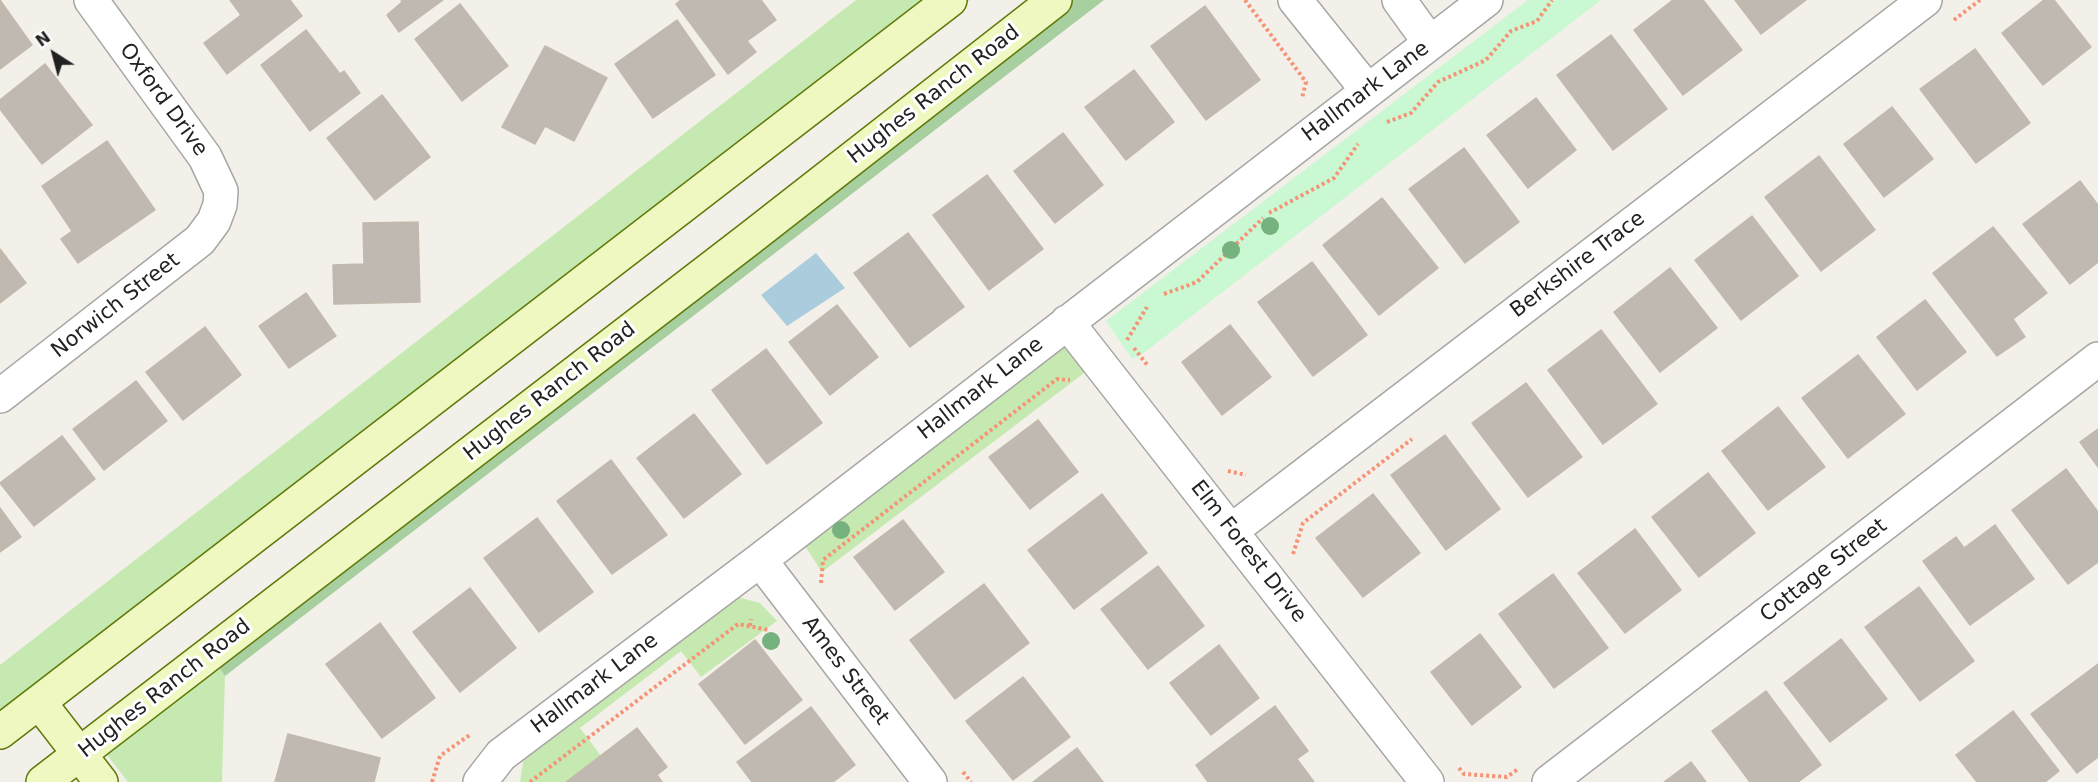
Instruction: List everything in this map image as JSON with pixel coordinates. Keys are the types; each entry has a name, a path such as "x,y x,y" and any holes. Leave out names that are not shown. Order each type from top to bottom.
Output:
{"street":[{"name":"Oxford Drive","path":"91,0 205,157 221,191 220,206"},
{"path":"0,732 950,0"},
{"name":"Hughes Ranch Road","path":"43,782 749,240 1055,0"},
{"path":"1295,0 1368,91"},
{"path":"1399,0 1430,43"},
{"name":"Hallmark Lane","path":"480,782 501,755 760,560 1486,0"},
{"name":"Berkshire Trace","path":"1231,531 1925,0"},
{"name":"Norwich Street","path":"0,396 200,240 214,221 220,206"},
{"name":"Elm Forest Drive","path":"1067,322 1427,782"},
{"name":"Cottage Street","path":"1538,772 2098,359"},
{"name":"Ames Street","path":"760,560 930,782"},
{"path":"39,702 101,782"}],"path":[{"path":"1245,0 1306,82 1302,99"},
{"path":"1380,125 1411,113 1438,82 1486,60 1511,31 1537,21 1552,0"},
{"path":"1153,297 1197,282 1268,214 1334,178 1364,137"},
{"path":"1148,305 1126,339 1154,374"},
{"path":"820,588 824,560 1057,379 1077,380"},
{"path":"1219,468 1246,476 1255,472"},
{"path":"750,626 751,619"},
{"path":"530,782 738,624 769,629"},
{"path":"1457,765 1464,774 1507,777 1538,772"}],"green space":[{"path":"856,0 970,0 0,735 0,665"},
{"path":"1038,0 1104,0 225,676 202,642"},
{"path":"1528,0 1601,0 1141,355 1132,359 1106,321"},
{"path":"1068,337 1092,367 822,572 799,537"},
{"path":"730,595 760,603 777,621 701,677 681,651 580,728 601,756 566,782 520,782 525,750"},
{"path":"202,642 225,676 222,782 128,782 90,733"}],"water":[{"path":"816,253 845,288 787,326 761,295"}],"building":[{"path":"0,0 32,45 0,69"},
{"path":"230,0 290,0 302,16 227,74 204,43 241,15"},
{"path":"401,0 443,0 399,32 387,15 402,2"},
{"path":"681,0 761,0 776,20 747,41 756,52 728,74 676,4"},
{"path":"1673,0 1703,0 1742,50 1683,95 1634,30"},
{"path":"1735,0 1806,0 1761,34"},
{"path":"2044,0 2054,0 2091,47 2043,85 2002,33"},
{"path":"460,4 508,66 462,101 415,39"},
{"path":"1205,6 1260,80 1206,120 1151,46"},
{"path":"677,20 715,75 653,118 615,64"},
{"path":"306,30 340,74 344,71 360,93 310,131 261,65"},
{"path":"1611,35 1667,109 1613,150 1557,75"},
{"path":"545,46 607,78 574,141 545,126 535,144 502,127"},
{"path":"1975,49 2030,123 1976,163 1920,89"},
{"path":"45,64 92,125 42,164 0,109 0,100"},
{"path":"1134,70 1174,122 1126,160 1085,107"},
{"path":"382,95 430,157 375,200 327,138"},
{"path":"1536,98 1576,150 1528,188 1487,135"},
{"path":"1892,107 1933,159 1884,197 1844,144"},
{"path":"1063,133 1103,185 1055,223 1014,171"},
{"path":"107,141 155,210 78,263 61,239 72,231 42,186"},
{"path":"1464,148 1519,222 1465,263 1409,189"},
{"path":"1819,156 1875,230 1821,271 1765,197"},
{"path":"987,175 1043,249 989,290 933,215"},
{"path":"2080,181 2098,205 2098,262 2070,284 2023,224"},
{"path":"1382,198 1438,268 1379,315 1323,245"},
{"path":"1752,216 1798,276 1741,320 1695,260"},
{"path":"418,222 420,302 334,304 333,265 364,264 363,223"},
{"path":"1993,227 2047,293 2013,319 2025,337 1997,356 1933,273"},
{"path":"908,233 964,307 910,347 854,273"},
{"path":"0,249 26,283 0,303"},
{"path":"1312,262 1367,335 1313,376 1258,302"},
{"path":"1670,268 1717,328 1660,372 1614,312"},
{"path":"306,293 336,336 289,368 259,326"},
{"path":"1925,300 1966,352 1917,390 1877,337"},
{"path":"837,305 878,357 830,395 789,342"},
{"path":"1230,325 1271,377 1222,415 1182,362"},
{"path":"205,327 241,375 183,420 146,372"},
{"path":"1601,330 1657,404 1603,444 1548,370"},
{"path":"766,349 822,423 767,464 712,390"},
{"path":"1858,355 1905,414 1848,458 1802,398"},
{"path":"136,381 167,421 104,470 73,429"},
{"path":"1526,383 1582,457 1528,497 1472,423"},
{"path":"1778,407 1825,467 1768,510 1722,451"},
{"path":"694,414 741,474 684,518 637,458"},
{"path":"1038,420 1078,472 1030,509 989,457"},
{"path":"2098,429 2098,467 2080,442"},
{"path":"1445,435 1500,509 1446,550 1391,475"},
{"path":"62,436 95,479 34,526 0,483"},
{"path":"611,460 667,535 612,574 557,501"},
{"path":"2066,469 2098,512 2098,562 2068,584 2012,510"},
{"path":"1708,473 1755,533 1699,577 1652,517"},
{"path":"1102,494 1147,553 1074,609 1028,550"},
{"path":"1373,494 1420,553 1363,597 1316,538"},
{"path":"0,508 21,537 0,552"},
{"path":"537,518 593,592 539,632 484,558"},
{"path":"903,520 944,572 895,610 854,557"},
{"path":"1995,525 2034,579 1970,625 1923,561 1956,537 1964,548"},
{"path":"1635,529 1681,590 1625,633 1578,573"},
{"path":"1158,566 1204,626 1148,669 1101,609"},
{"path":"1553,574 1608,648 1554,688 1499,614"},
{"path":"984,584 1029,643 955,699 910,640"},
{"path":"1919,587 1974,661 1920,701 1865,627"},
{"path":"470,588 516,648 460,692 413,632"},
{"path":"380,623 435,698 382,738 326,664"},
{"path":"1480,634 1521,687 1472,725 1431,672"},
{"path":"1841,639 1887,699 1830,742 1784,683"},
{"path":"755,640 802,700 745,744 699,684"},
{"path":"1219,645 1259,698 1211,735 1170,683"},
{"path":"2098,664 2098,757 2077,773 2031,714"},
{"path":"1023,677 1070,737 1013,780 966,721"},
{"path":"1766,691 1821,765 1798,782 1750,782 1712,731"},
{"path":"1275,706 1308,751 1297,759 1314,782 1208,782 1196,765"},
{"path":"811,707 855,765 833,782 752,782 737,762"},
{"path":"2013,711 2059,771 2045,782 1977,782 1956,755"},
{"path":"637,728 667,767 657,775 662,782 566,782"},
{"path":"288,734 380,758 374,782 275,782"},
{"path":"1077,748 1103,782 1033,782"},
{"path":"1691,762 1706,782 1664,782"}]}
